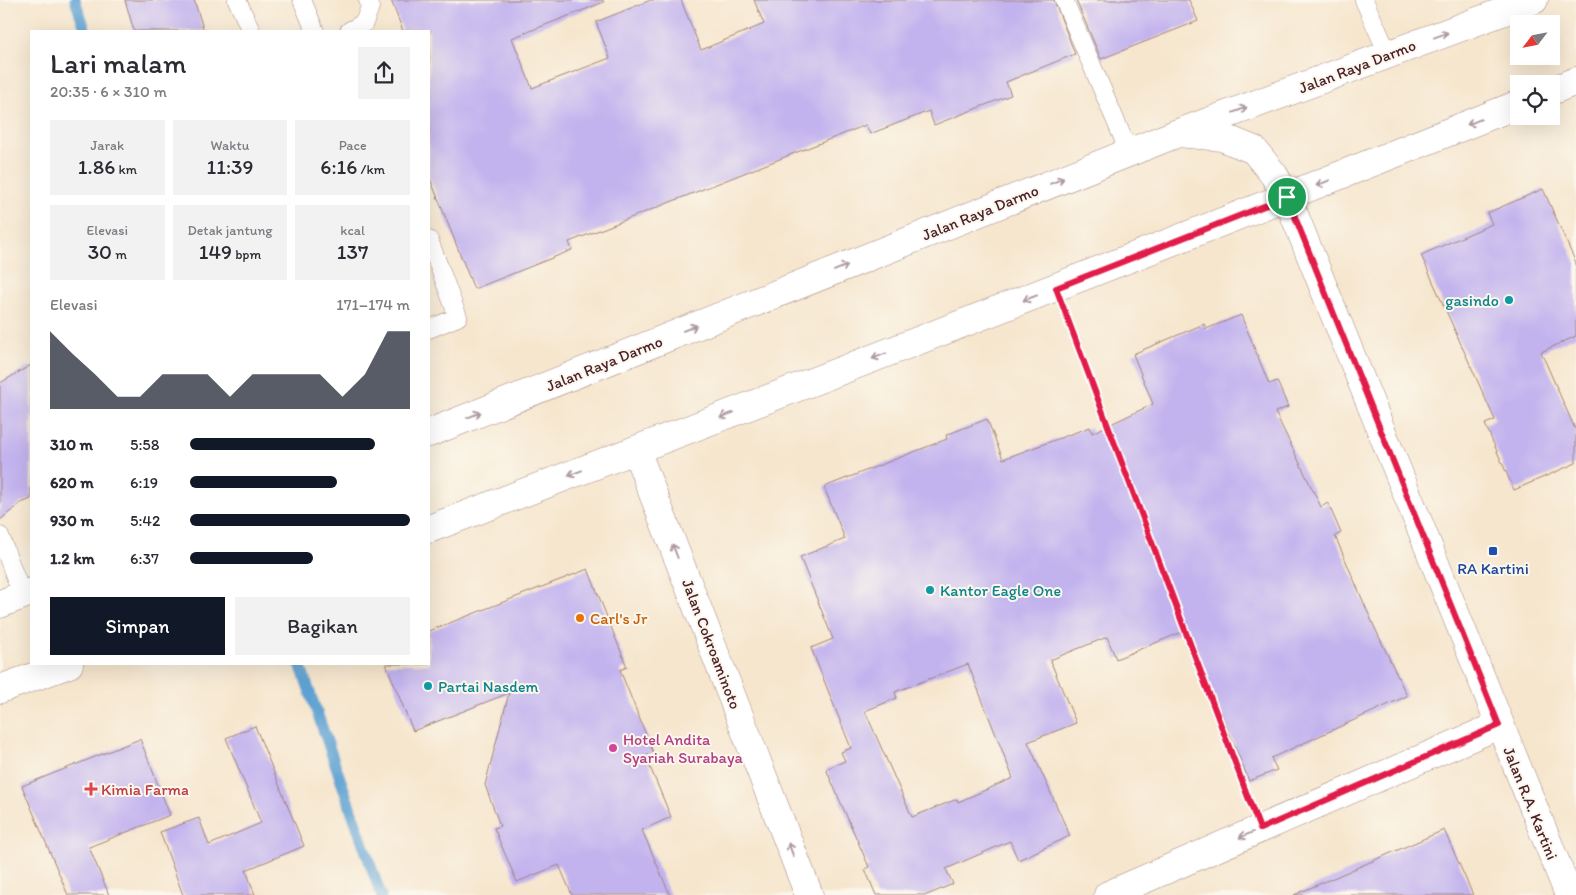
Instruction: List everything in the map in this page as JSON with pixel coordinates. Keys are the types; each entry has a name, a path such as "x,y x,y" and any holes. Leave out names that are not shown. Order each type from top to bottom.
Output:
{"main road":[{"name":"Jalan Raya Darmo","path":"430,433 1129,152 1534,0"},
{"path":"1560,87 1576,81"},
{"path":"430,529 1056,288 1510,108"},
{"name":"Jalan R.A. Kartini","path":"1178,133 1222,137 1254,150 1274,175 1287,197 1569,895"},
{"name":"Jalan Cokroaminoto","path":"636,450 809,895"},
{"path":"0,689 66,665"},
{"path":"1108,895 1499,725"}],"lane":[{"path":"237,0 251,30"},
{"path":"302,0 314,30"},
{"path":"351,30 364,23 370,6 368,0"},
{"path":"1064,0 1129,152"},
{"path":"1364,0 1388,54"},
{"path":"430,243 458,317 430,329"},
{"path":"0,536 18,597"}],"path":[{"path":"1056,288 1260,829"}],"building":[{"path":"125,0 194,0 204,30 134,30"},
{"path":"391,0 603,0 604,2 512,38 532,88 610,58 596,22 651,0 681,0 701,50 764,24 754,0 1054,0 1075,54 1006,82 1011,95 934,125 929,111 870,134 866,125 569,242 572,250 474,289 430,179 430,30 403,30"},
{"path":"1076,0 1189,0 1198,21 1101,59"},
{"name":"gasindo","path":"1543,189 1576,263 1576,336 1541,352 1576,431 1576,463 1514,490 1485,424 1495,420 1421,255 1492,224 1487,213"},
{"path":"1241,315 1269,384 1277,381 1288,407 1275,412 1321,507 1328,503 1341,533 1335,536 1407,696 1271,758 1277,770 1249,781 1187,630 1116,659 1107,637 1050,660 1076,723 1028,742 1070,836 1018,860 1010,841 946,869 953,884 927,895 876,895 865,869 869,867 826,769 845,761 841,752 851,748 811,648 833,639 800,557 845,539 824,487 947,439 946,435 987,419 1003,459 1090,427 1092,433 1153,404 1133,354 1204,324 1206,329","holes":["968,664 1013,778 958,802 957,799 912,817 865,711 897,698 895,692"]},
{"path":"30,366 30,499 21,503 0,520 0,383"},
{"path":"588,569 627,667 620,670 653,752 645,755 671,817 642,830 670,895 572,895 559,865 517,882 494,828 500,826 485,785 509,693 413,731 386,665 430,665 430,631"},
{"path":"255,726 304,846 246,870 255,895 183,895 160,832 199,818 209,845 261,823 226,738"},
{"path":"140,739 170,815 89,847 109,895 68,895 22,786"},
{"path":"1444,830 1473,895 1294,895"}],"waterway":[{"path":"75,0 86,30"},
{"path":"300,665 381,895"}],"place":[{"name":"gasindo","path":"1509,300"},
{"name":"RA Kartini","path":"1493,551"},
{"name":"Kantor Eagle One","path":"930,590"},
{"name":"Carl's Jr","path":"580,618"},
{"name":"Partai Nasdem","path":"428,686"},
{"name":"Hotel Andita Syariah Surabaya","path":"613,748"},
{"name":"Kimia Farma","path":"91,789"}],"route":[{"path":"1287,197 1499,725 1260,829 1056,288 1287,197"}]}
